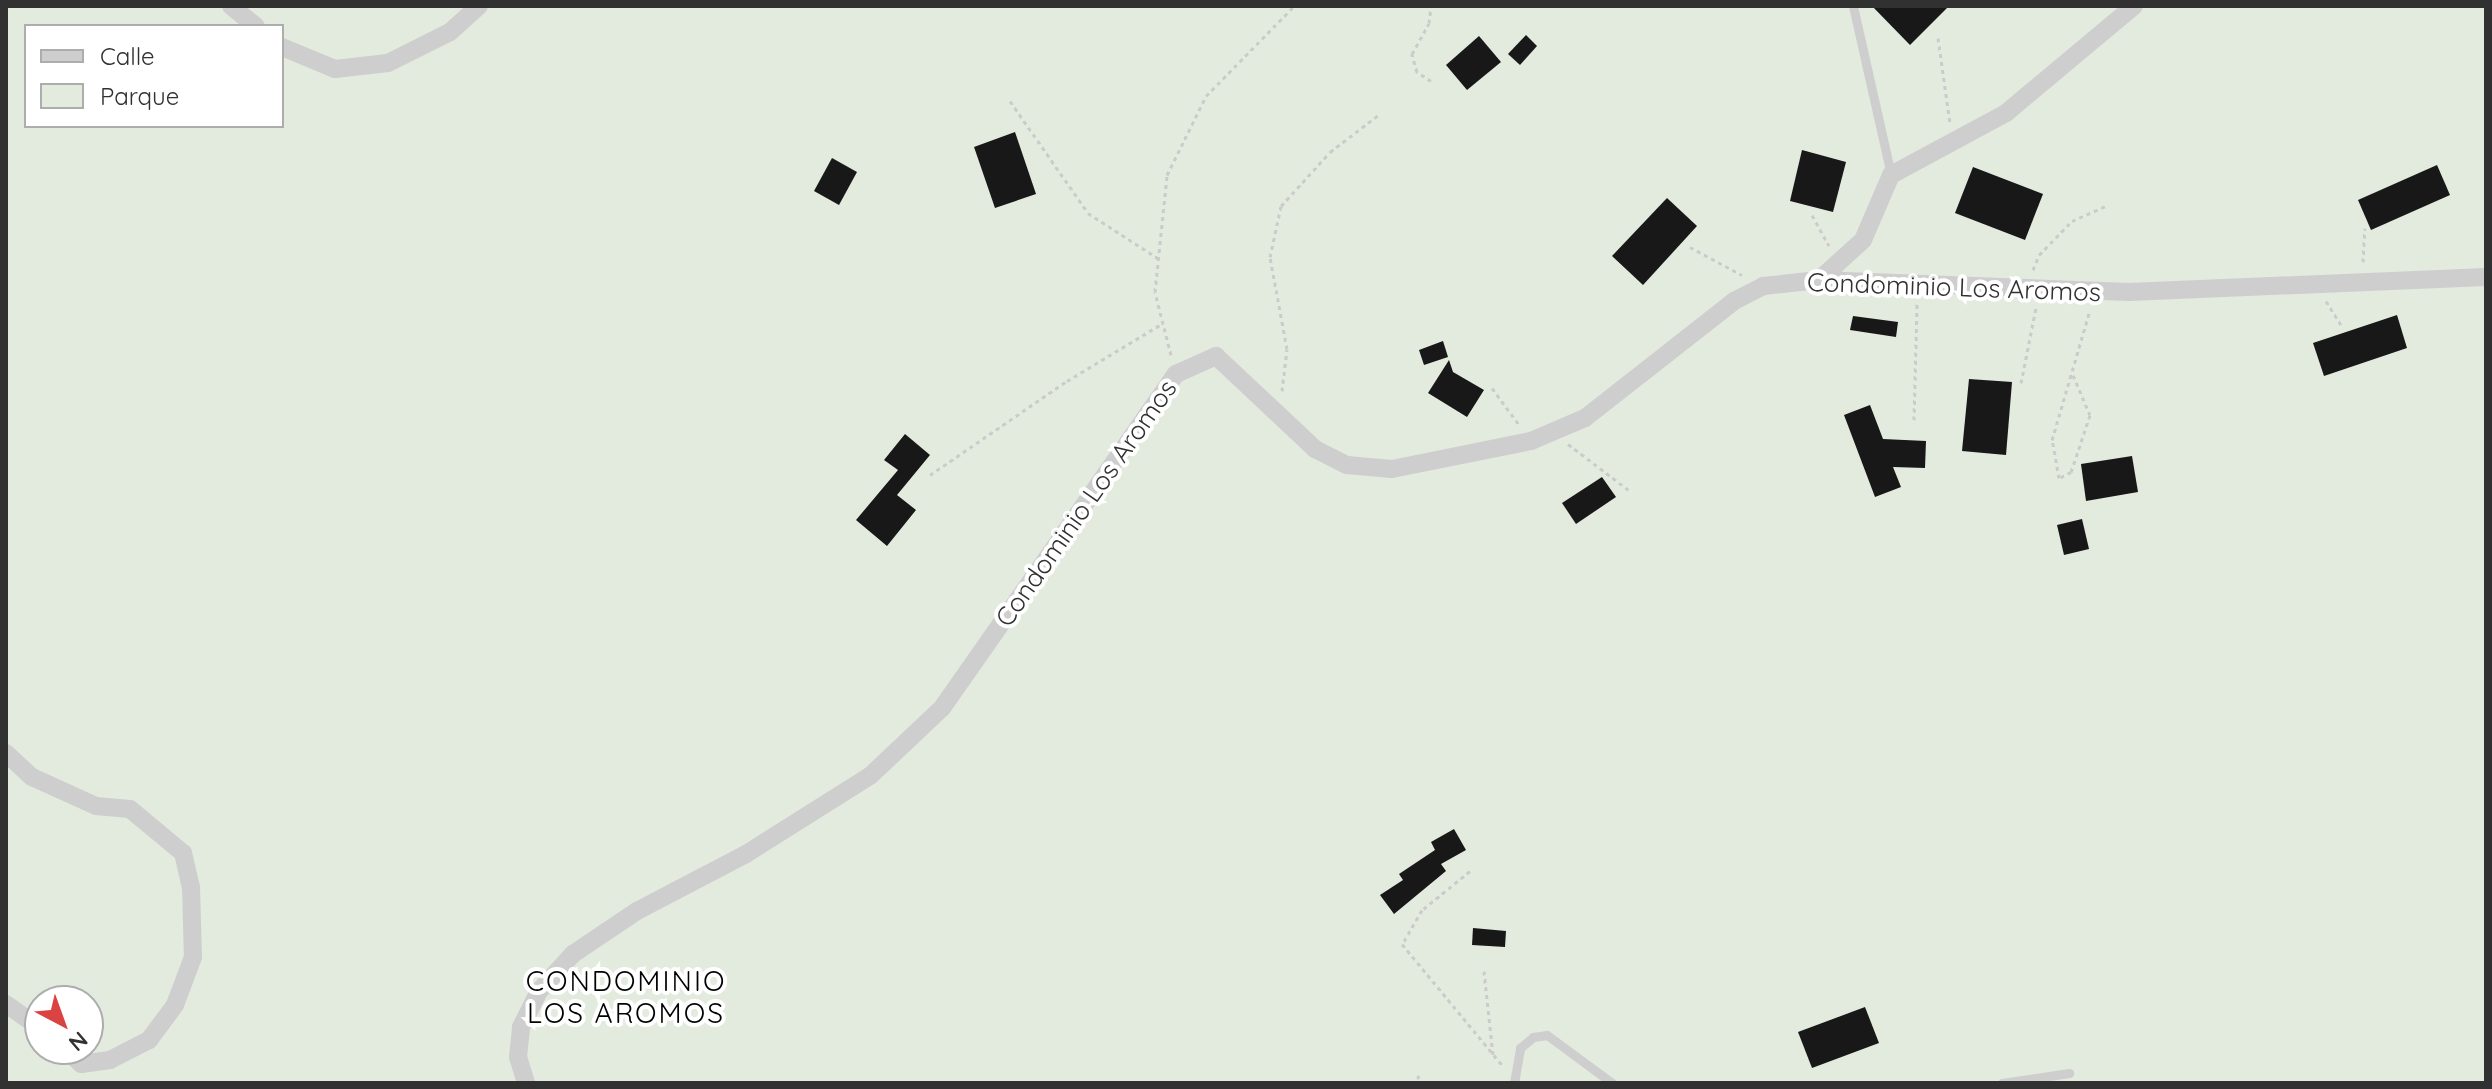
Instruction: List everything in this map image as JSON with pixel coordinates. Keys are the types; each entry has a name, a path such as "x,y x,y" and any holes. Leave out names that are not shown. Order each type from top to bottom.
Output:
{"street":[{"path":"231,6 254,24"},
{"path":"284,48 335,69 388,63 450,32 479,6"},
{"path":"1819,280 1863,240 1891,175 2006,113 2134,6"},
{"name":"Condominio Los Aromos","path":"526,1083 518,1057 521,1027 539,991 573,954 637,911 746,854 870,776 942,708 1176,374 1216,356 1315,449 1362,466 1392,469 1531,441 1585,418 1734,301 1763,286 1819,280 2095,291 2486,277"},
{"path":"6,753 32,777 96,806 130,809 183,853 191,887 193,957 175,1005 149,1040 104,1061"},
{"path":"6,1004 24,1017"}],"lane":[{"path":"1853,6 1891,175"},
{"path":"1514,1081 1520,1048 1533,1037 1547,1035 1612,1083"},
{"path":"2002,1083 2069,1073"}],"path":[{"path":"1176,374 1155,292 1167,175 1206,96 1294,6"},
{"path":"1431,6 1429,23 1412,54 1417,72 1431,81"},
{"path":"1938,38 1952,142"},
{"path":"1010,101 1088,213 1159,259"},
{"path":"1279,415 1287,349 1270,257 1281,206 1330,152 1381,113"},
{"path":"2021,383 2039,255 2072,221 2108,205"},
{"path":"1812,215 1838,263"},
{"path":"2361,282 2365,228"},
{"path":"1690,247 1763,286"},
{"path":"1914,420 1917,284"},
{"path":"2316,284 2342,327"},
{"path":"2073,375 2090,415 2071,472 2059,478 2052,440 2095,291"},
{"path":"930,475 1067,381 1163,323"},
{"path":"1492,388 1531,441"},
{"path":"1552,432 1630,491"},
{"path":"1470,871 1422,910 1402,944 1514,1081"},
{"path":"1484,971 1493,1055"},
{"path":"1418,1075 1419,1083"}],"green space":[{"path":"6,6 2486,6 2486,1083 6,1083"}],"building":[{"path":"1872,6 1949,6 1910,45"},
{"path":"1526,35 1537,46 1520,65 1508,54"},
{"path":"1479,36 1501,62 1467,90 1446,65"},
{"path":"1015,132 1036,194 995,208 974,147"},
{"path":"1802,150 1846,162 1833,212 1790,201"},
{"path":"832,158 857,172 839,205 814,191"},
{"path":"2437,165 2450,195 2371,230 2358,200"},
{"path":"1973,167 2043,194 2025,240 1955,213"},
{"path":"1667,198 1697,226 1643,285 1612,256"},
{"path":"2397,315 2407,348 2324,376 2313,343"},
{"path":"1853,316 1898,322 1896,337 1850,330"},
{"path":"1443,341 1448,357 1424,365 1419,350"},
{"path":"1449,360 1453,372 1484,390 1467,417 1428,393"},
{"path":"1969,379 2012,382 2006,455 1962,451"},
{"path":"1870,405 1883,439 1926,441 1925,468 1893,467 1901,487 1875,497 1844,415"},
{"path":"905,434 930,455 897,495 916,510 887,546 856,520 898,470 884,460"},
{"path":"2132,456 2138,492 2086,501 2081,464"},
{"path":"1602,477 1616,497 1576,524 1562,503"},
{"path":"2082,519 2089,549 2064,555 2057,525"},
{"path":"1454,829 1466,850 1441,864 1446,871 1394,914 1380,895 1403,880 1399,874 1435,850 1431,842"},
{"path":"1473,928 1506,931 1505,947 1472,945"},
{"path":"1865,1007 1879,1043 1812,1068 1798,1032"}],"district":[{"name":"CONDOMINIO LOS AROMOS","path":"626,997"}]}
